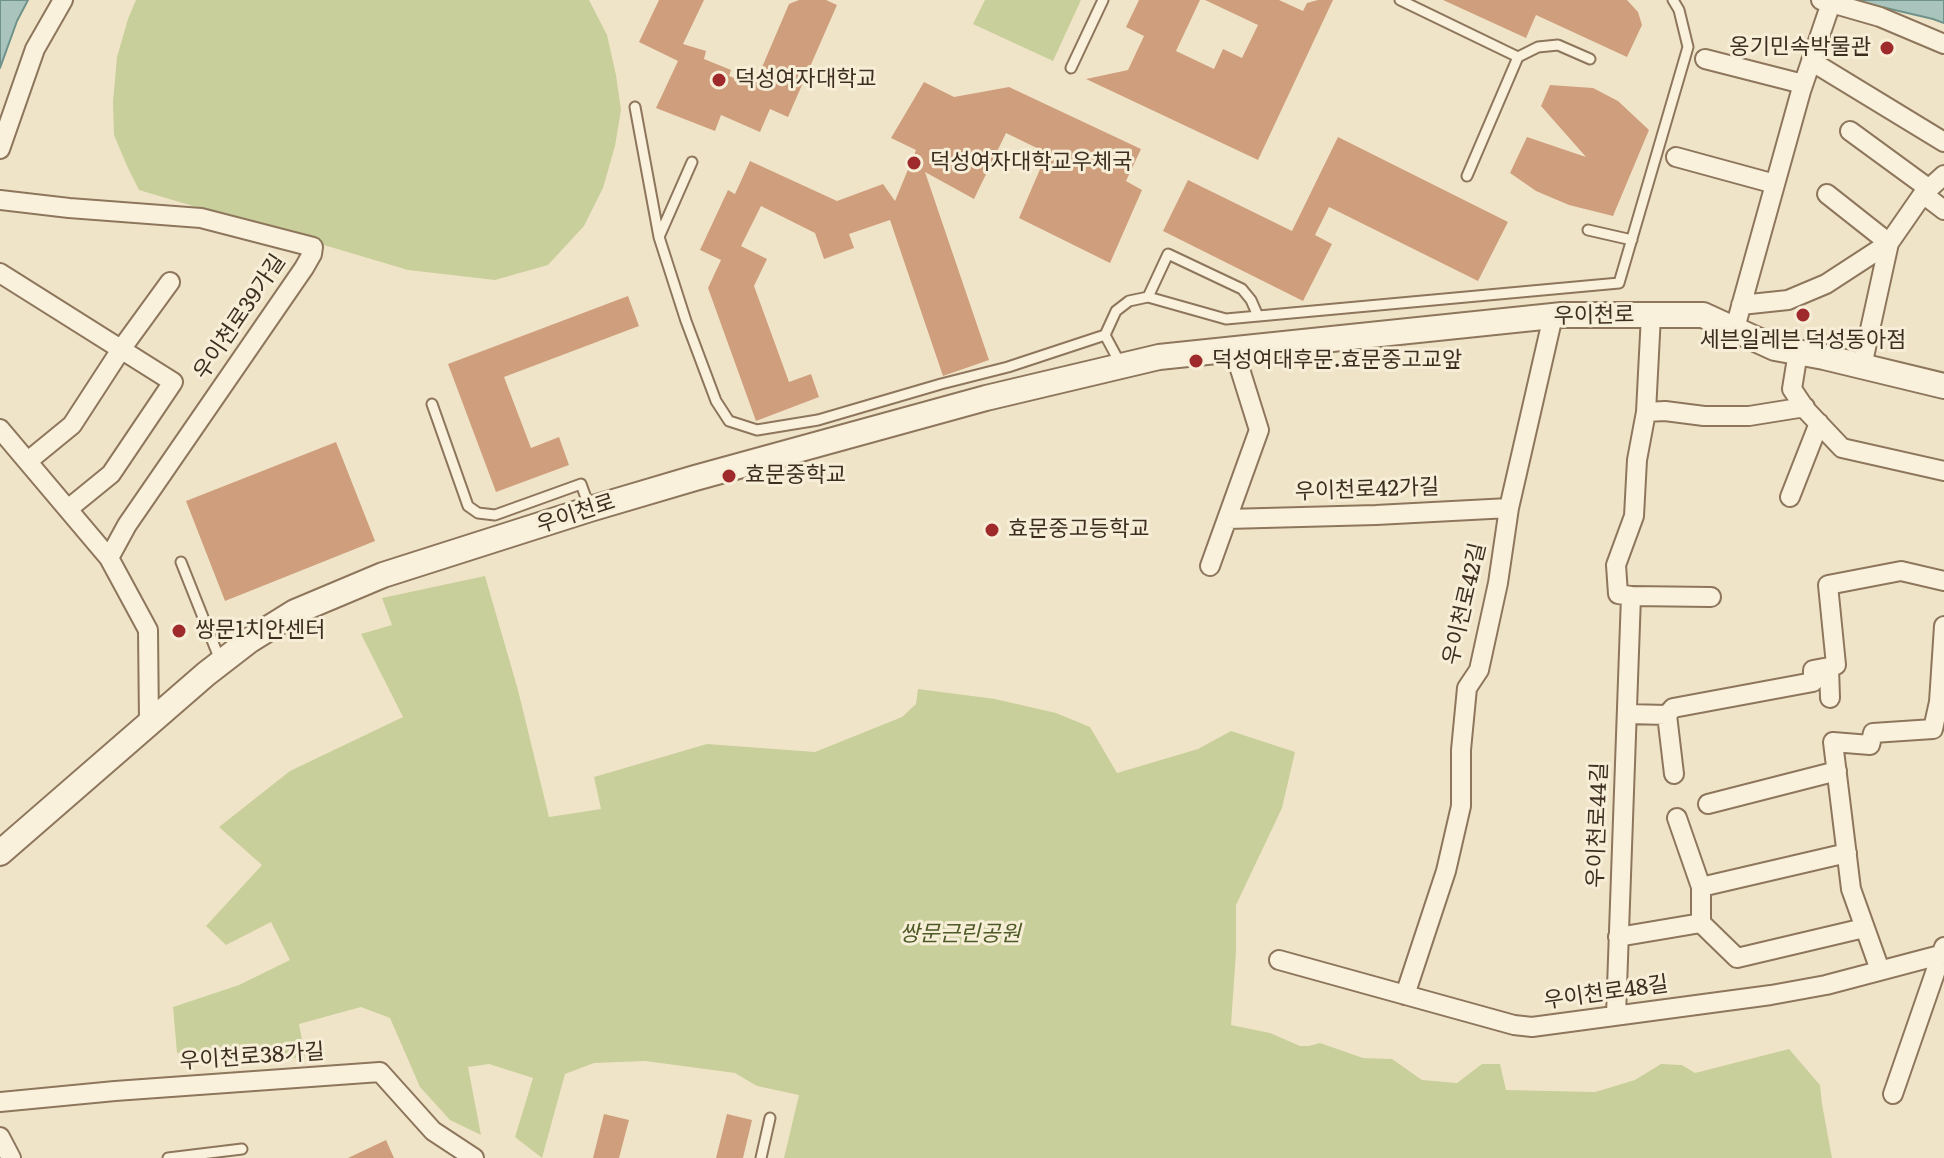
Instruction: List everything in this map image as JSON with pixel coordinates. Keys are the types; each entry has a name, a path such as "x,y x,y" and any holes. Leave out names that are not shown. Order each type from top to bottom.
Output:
{"street":[{"path":"0,149 35,49 63,0"},
{"path":"1738,317 1826,1 1884,9 1944,44"},
{"path":"1705,59 1803,84"},
{"path":"1811,61 1944,142"},
{"path":"1850,131 1944,210"},
{"path":"1676,157 1775,184"},
{"path":"1738,317 1826,284 1889,243 1925,191 1944,175"},
{"path":"1827,194 1889,243"},
{"name":"우이천로39가길","path":"0,200 201,218 313,247 304,268 127,525 109,558"},
{"path":"1862,366 1889,243"},
{"path":"0,273 173,382 111,474 68,509"},
{"path":"28,461 72,425 170,282"},
{"name":"우이천로44길","path":"1616,1015 1631,596 1618,594 1616,565 1634,516 1637,460 1646,412 1651,315"},
{"name":"우이천로","path":"0,853 221,663 250,640 295,612 383,575 590,509 986,398 1159,357 1553,316 1738,317 1775,348 1944,386"},
{"name":"우이천로42길","path":"1405,995 1446,871 1461,806 1461,750 1467,688 1479,670 1498,583 1509,508 1553,316"},
{"path":"1210,566 1259,430 1234,350"},
{"path":"1798,352 1792,389 1842,448 1944,471"},
{"path":"1646,412 1749,416 1805,407"},
{"path":"1790,497 1819,423"},
{"path":"0,429 109,558 148,630 149,724"},
{"name":"우이천로42가길","path":"1227,519 1509,508"},
{"path":"1674,774 1667,715 1673,708 1813,682 1813,670 1836,665 1828,585 1901,571 1944,581"},
{"path":"1631,596 1711,597"},
{"path":"1880,970 1851,889 1833,742 1870,745 1873,733 1933,729 1942,702 1944,626"},
{"path":"1829,667 1830,698"},
{"path":"1627,714 1667,715"},
{"path":"1708,804 1837,771"},
{"path":"1677,818 1701,887 1701,923 1737,958 1864,928"},
{"path":"1701,887 1847,853"},
{"path":"1618,937 1701,923"},
{"name":"우이천로48길","path":"1279,960 1514,1025 1532,1027 1826,985 1944,950"},
{"name":"우이천로48길","path":"1893,1094 1944,950"},
{"name":"우이천로38가길","path":"0,1102 380,1072 433,1131 474,1158"},
{"path":"0,1137 11,1158"}],"lane":[{"path":"1071,68 1103,0"},
{"path":"1400,0 1518,57"},
{"path":"635,107 659,237 716,401 729,421 757,430 818,420 1008,367 1105,335 1116,311 1129,301 1148,297 1226,319 1619,283 1688,47 1679,10 1673,0"},
{"path":"1467,176 1518,57 1538,47 1558,45 1590,59"},
{"path":"659,237 692,162"},
{"path":"1588,230 1632,240"},
{"path":"1148,297 1168,254 1242,289 1258,316"},
{"path":"1105,335 1121,366"},
{"path":"432,404 468,506 478,513 495,515 581,484 590,509"},
{"path":"181,562 221,663"},
{"path":"761,1158 770,1118"},
{"path":"168,1158 242,1149"}],"green space":[{"path":"136,0 589,0 607,35 621,110 603,188 584,226 548,265 495,280 408,270 139,190 114,135 113,102 117,57"},
{"path":"985,0 1081,0 1053,61 973,24"},
{"name":"쌍문근린공원","path":"485,576 518,690 549,817 601,809 594,777 707,744 815,752 902,717 916,704 918,689 995,699 1056,713 1090,727 1117,773 1198,749 1231,731 1295,752 1282,808 1236,905 1231,1025 1270,1033 1300,1046 1320,1043 1363,1058 1392,1059 1422,1080 1457,1083 1482,1064 1500,1064 1506,1090 1595,1092 1635,1080 1661,1064 1682,1065 1695,1073 1789,1049 1820,1085 1832,1158 784,1158 799,1095 757,1086 735,1073 645,1061 594,1063 565,1074 542,1158 515,1137 533,1078 489,1064 468,1067 481,1135 450,1120 420,1087 390,1018 361,1007 299,1024 305,1056 270,1063 264,1054 240,1050 177,1053 173,1007 239,985 290,960 271,922 226,945 206,926 262,865 219,827 290,771 403,717 361,634 392,625 382,598"}],"water":[{"path":"0,0 28,0 0,68"},
{"path":"1852,0 1944,0 1944,23 1933,19"}],"building":[{"path":"659,0 704,0 683,44 706,51 704,59 731,70 729,76 754,86 789,4 799,0 826,0 837,5 788,117 770,109 760,132 721,115 715,131 656,108 678,61 639,42"},
{"path":"1139,0 1200,0 1176,51 1214,69 1223,49 1242,58 1258,25 1205,0 1279,0 1303,11 1307,3 1333,0 1258,160 1086,79 1128,70 1144,36 1126,27"},
{"path":"1443,0 1627,0 1638,12 1642,25 1627,57 1536,15 1526,38"},
{"path":"924,82 954,97 1009,87 1141,149 1126,181 1142,190 1110,263 1019,218 1047,153 1006,133 974,199 925,172 989,360 943,376 890,220 849,234 854,248 824,259 815,233 761,206 741,246 767,259 754,286 789,382 811,374 819,397 756,421 708,288 721,260 700,250 728,190 735,194 750,161 837,201 883,184 895,201 916,150 891,138"},
{"path":"1550,85 1593,88 1618,101 1649,130 1613,216 1569,205 1536,191 1510,173 1527,137 1586,157 1541,106"},
{"path":"1338,137 1508,222 1478,281 1329,207 1315,235 1332,244 1303,301 1163,231 1188,180 1292,231"},
{"path":"628,296 639,326 504,377 531,448 559,437 569,465 496,492 448,364"},
{"path":"336,442 375,541 225,601 186,501"},
{"path":"604,1114 629,1120 619,1158 593,1158"},
{"path":"727,1114 752,1120 743,1158 716,1158"},
{"path":"386,1140 394,1158 348,1158"}],"place":[{"name":"옹기민속박물관","path":"1887,48"},
{"name":"덕성여자대학교","path":"719,80"},
{"name":"덕성여자대학교우체국","path":"914,163"},
{"name":"세븐일레븐 덕성동아점","path":"1803,315"},
{"name":"덕성여대후문.효문중고교앞","path":"1196,361"},
{"name":"효문중학교","path":"729,476"},
{"name":"효문중고등학교","path":"992,530"},
{"name":"쌍문1치안센터","path":"179,631"}]}
